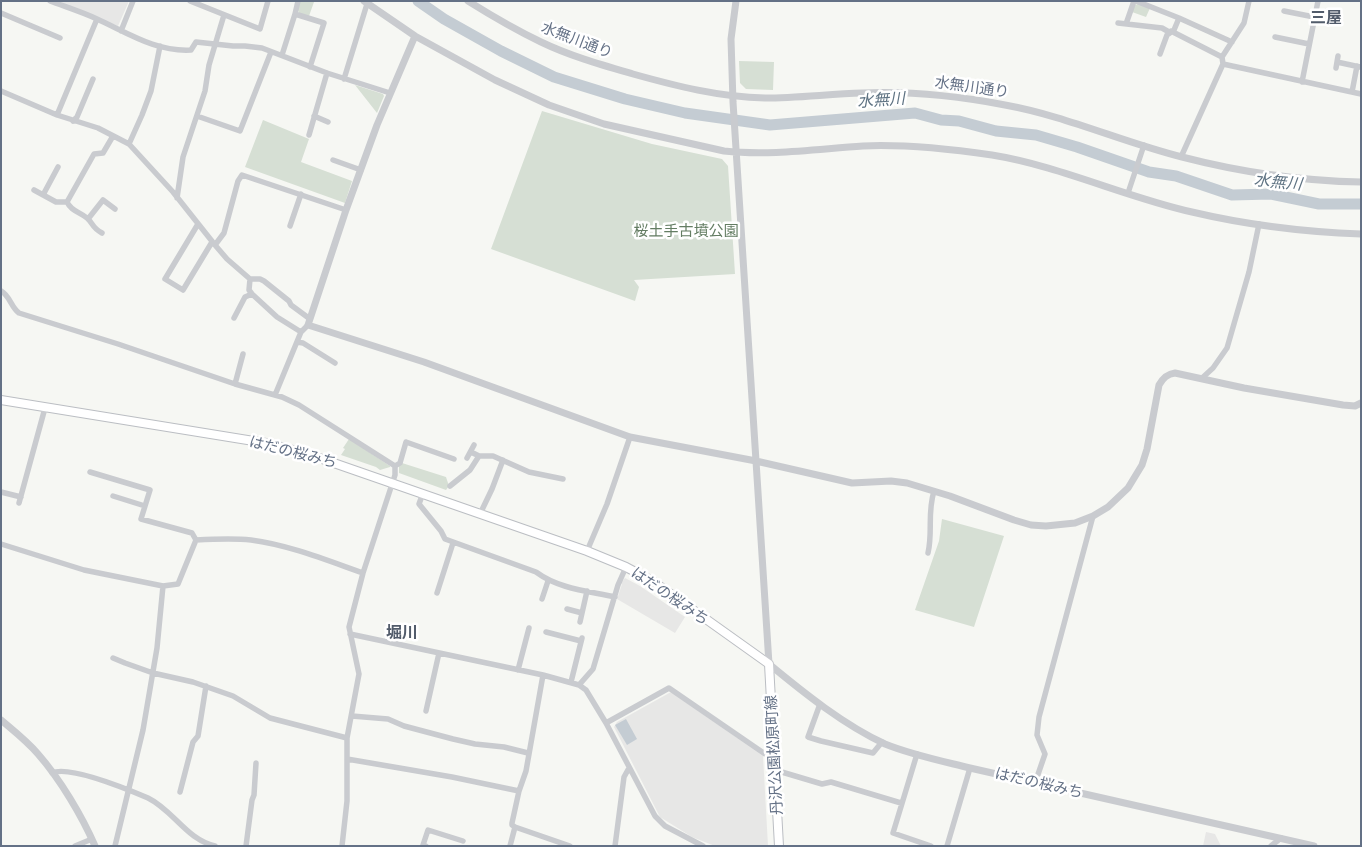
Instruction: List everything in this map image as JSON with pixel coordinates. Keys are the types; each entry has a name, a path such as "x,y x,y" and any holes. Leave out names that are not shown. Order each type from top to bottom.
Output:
{"main road":[{"name":"はだの桜みち","path":"1,400 266,443 321,458 392,482 587,551 626,567 654,582 769,664"},
{"name":"丹沢公園松原町線","path":"769,664 779,846"}],"street":[{"path":"50,1 97,19 148,43 181,51 192,50 196,42 262,48 310,67 390,94"},
{"path":"121,31 133,1"},
{"path":"190,1 260,29 268,1"},
{"path":"282,56 298,1"},
{"name":"水無川通り","path":"468,1 509,26 582,59 677,87 733,99 888,93 949,97 1004,104 1048,114 1143,148 1181,157 1274,175 1324,182 1361,182"},
{"path":"736,1 731,39 733,99 769,664"},
{"path":"1126,24 1135,1 1232,42"},
{"path":"1181,157 1222,61 1244,23 1249,1"},
{"path":"1302,82 1318,1"},
{"path":"344,79 366,2 415,36 495,80 558,109 604,124 737,153 866,146 946,149 994,156 1047,168 1130,190 1192,212 1259,224 1322,232 1361,234"},
{"path":"1284,11 1314,17"},
{"path":"1,13 60,38"},
{"path":"295,14 324,23 310,67"},
{"path":"177,198 183,157 205,90 209,65 224,15"},
{"path":"1160,54 1179,18"},
{"path":"57,114 97,19"},
{"path":"1118,23 1162,28 1222,61 1302,82 1361,94"},
{"path":"275,396 301,332 309,322 346,210 390,94 415,36"},
{"path":"1275,37 1309,44"},
{"path":"128,144 151,91 160,46"},
{"path":"197,116 240,131 271,52"},
{"path":"1337,62 1359,66 1352,92"},
{"path":"309,135 309,124 314,116 327,73"},
{"path":"73,121 77,117 93,79"},
{"path":"1,91 73,121 98,128 128,144 177,198 227,259 250,279 264,281 289,301 309,322 630,437 756,461 852,483 891,481 934,491 1030,525 1061,525 1093,516 1119,498 1128,488 1142,465 1148,449 1160,385 1164,377 1175,373 1244,388 1355,406 1361,404"},
{"path":"314,116 328,122"},
{"path":"67,202 94,154 103,154 113,136"},
{"path":"1130,190 1143,148"},
{"path":"333,160 361,170"},
{"path":"43,195 58,167"},
{"path":"198,224 165,279 183,290 213,244 224,233 238,180 242,175 346,210"},
{"path":"34,190 56,202 67,202"},
{"path":"290,226 301,194"},
{"path":"88,219 103,200 115,209"},
{"path":"67,202 69,207 88,219 93,228 102,233"},
{"path":"1201,379 1214,368 1227,348 1249,272 1259,224"},
{"path":"250,279 249,290 252,294 277,317 301,332"},
{"path":"1,291 19,313 299,405 395,466"},
{"path":"234,318 246,296 252,294"},
{"path":"297,342 303,343 335,363"},
{"path":"235,384 243,354"},
{"path":"1,492 20,500 45,408"},
{"path":"587,551 607,504 630,437"},
{"path":"395,466 400,463 406,442 454,459"},
{"path":"467,458 474,445"},
{"path":"470,452 479,456 493,456 529,472 563,479"},
{"path":"450,486 470,470 479,456"},
{"path":"480,514 503,460"},
{"path":"342,846 347,801 347,738 360,674 349,626 363,573 395,475 395,466"},
{"path":"90,472 150,490 141,519 192,533 196,540"},
{"path":"928,554 931,539 929,511 934,491"},
{"path":"423,494 420,504 446,539 453,543 502,558 536,572 548,581 615,597"},
{"path":"112,496 145,506"},
{"path":"1035,782 1045,754 1037,734 1039,718 1093,516"},
{"path":"196,540 236,539 268,543 363,573"},
{"path":"1,544 84,570 163,586 178,584 196,540"},
{"path":"438,592 453,543"},
{"path":"579,685 593,669 626,567"},
{"path":"542,599 548,581"},
{"path":"114,846 143,730 159,632 163,586"},
{"path":"580,622 587,591"},
{"path":"567,609 582,613"},
{"path":"518,670 529,628"},
{"path":"546,632 553,637 582,640 570,682"},
{"path":"350,634 543,675 579,685 586,690 606,722 655,816 674,832 703,846"},
{"path":"426,712 440,653"},
{"path":"113,658 153,673 206,686 233,696 270,718 347,738"},
{"name":"はだの桜みち","path":"769,664 820,704 882,742 917,754 970,768 1314,846"},
{"path":"543,675 526,771 519,791 512,826 570,846"},
{"path":"180,792 193,742 198,736 206,686"},
{"path":"606,722 668,688 765,754 774,754"},
{"path":"820,704 808,737 821,742 873,753 882,742"},
{"path":"352,716 388,719 404,726 453,739 528,753"},
{"path":"1,720 24,739 39,755 86,826 94,843 76,846"},
{"path":"917,754 893,833 931,846"},
{"path":"347,759 452,777 519,791"},
{"path":"246,846 254,795 256,764"},
{"path":"615,846 624,777 629,768"},
{"path":"947,846 970,768"},
{"path":"775,770 822,784 831,782 901,803"},
{"path":"52,773 57,771 84,775 127,789 156,802 194,836 205,844 215,846"},
{"path":"510,846 515,827"},
{"path":"426,846 423,845 428,830 463,842"},
{"path":"1271,846 1281,838"}],"shaded area":[{"path":"55,1 129,1 118,26"},
{"path":"625,578 685,617 675,633 617,599 621,583"},
{"path":"671,692 763,756 768,846 715,846 692,837 660,817 614,727 617,722"},
{"path":"626,719 637,739 627,745 615,725"},
{"path":"1206,832 1215,834 1221,846 1203,846"}],"green space":[{"path":"300,1 314,2 309,16 299,13"},
{"path":"1138,4 1150,8 1146,17 1132,12 1135,5"},
{"path":"739,61 774,62 773,90 746,89 740,83"},
{"path":"968,80 997,89 996,95 960,92 964,82"},
{"path":"355,85 383,94 384,96 377,113"},
{"name":"桜土手古墳公園","path":"542,111 652,144 722,159 728,166 735,274 634,280 639,287 635,301 491,249"},
{"path":"263,120 309,139 301,162 352,181 345,203 245,167"},
{"path":"349,439 390,467 380,470 341,455"},
{"path":"402,463 446,477 449,486 446,490 399,473 399,466"},
{"path":"942,519 1004,536 974,627 915,610 939,541"}],"waterway":[{"name":"水無川","path":"418,1 444,19 501,51 554,77 625,99 685,113 770,125 915,113 941,120 959,121 996,131 1036,135 1149,172 1176,176 1232,195 1271,194 1319,204 1361,204"}],"district":[{"name":"三屋","path":"1326,18"},
{"name":"堀川","path":"402,633"}]}
